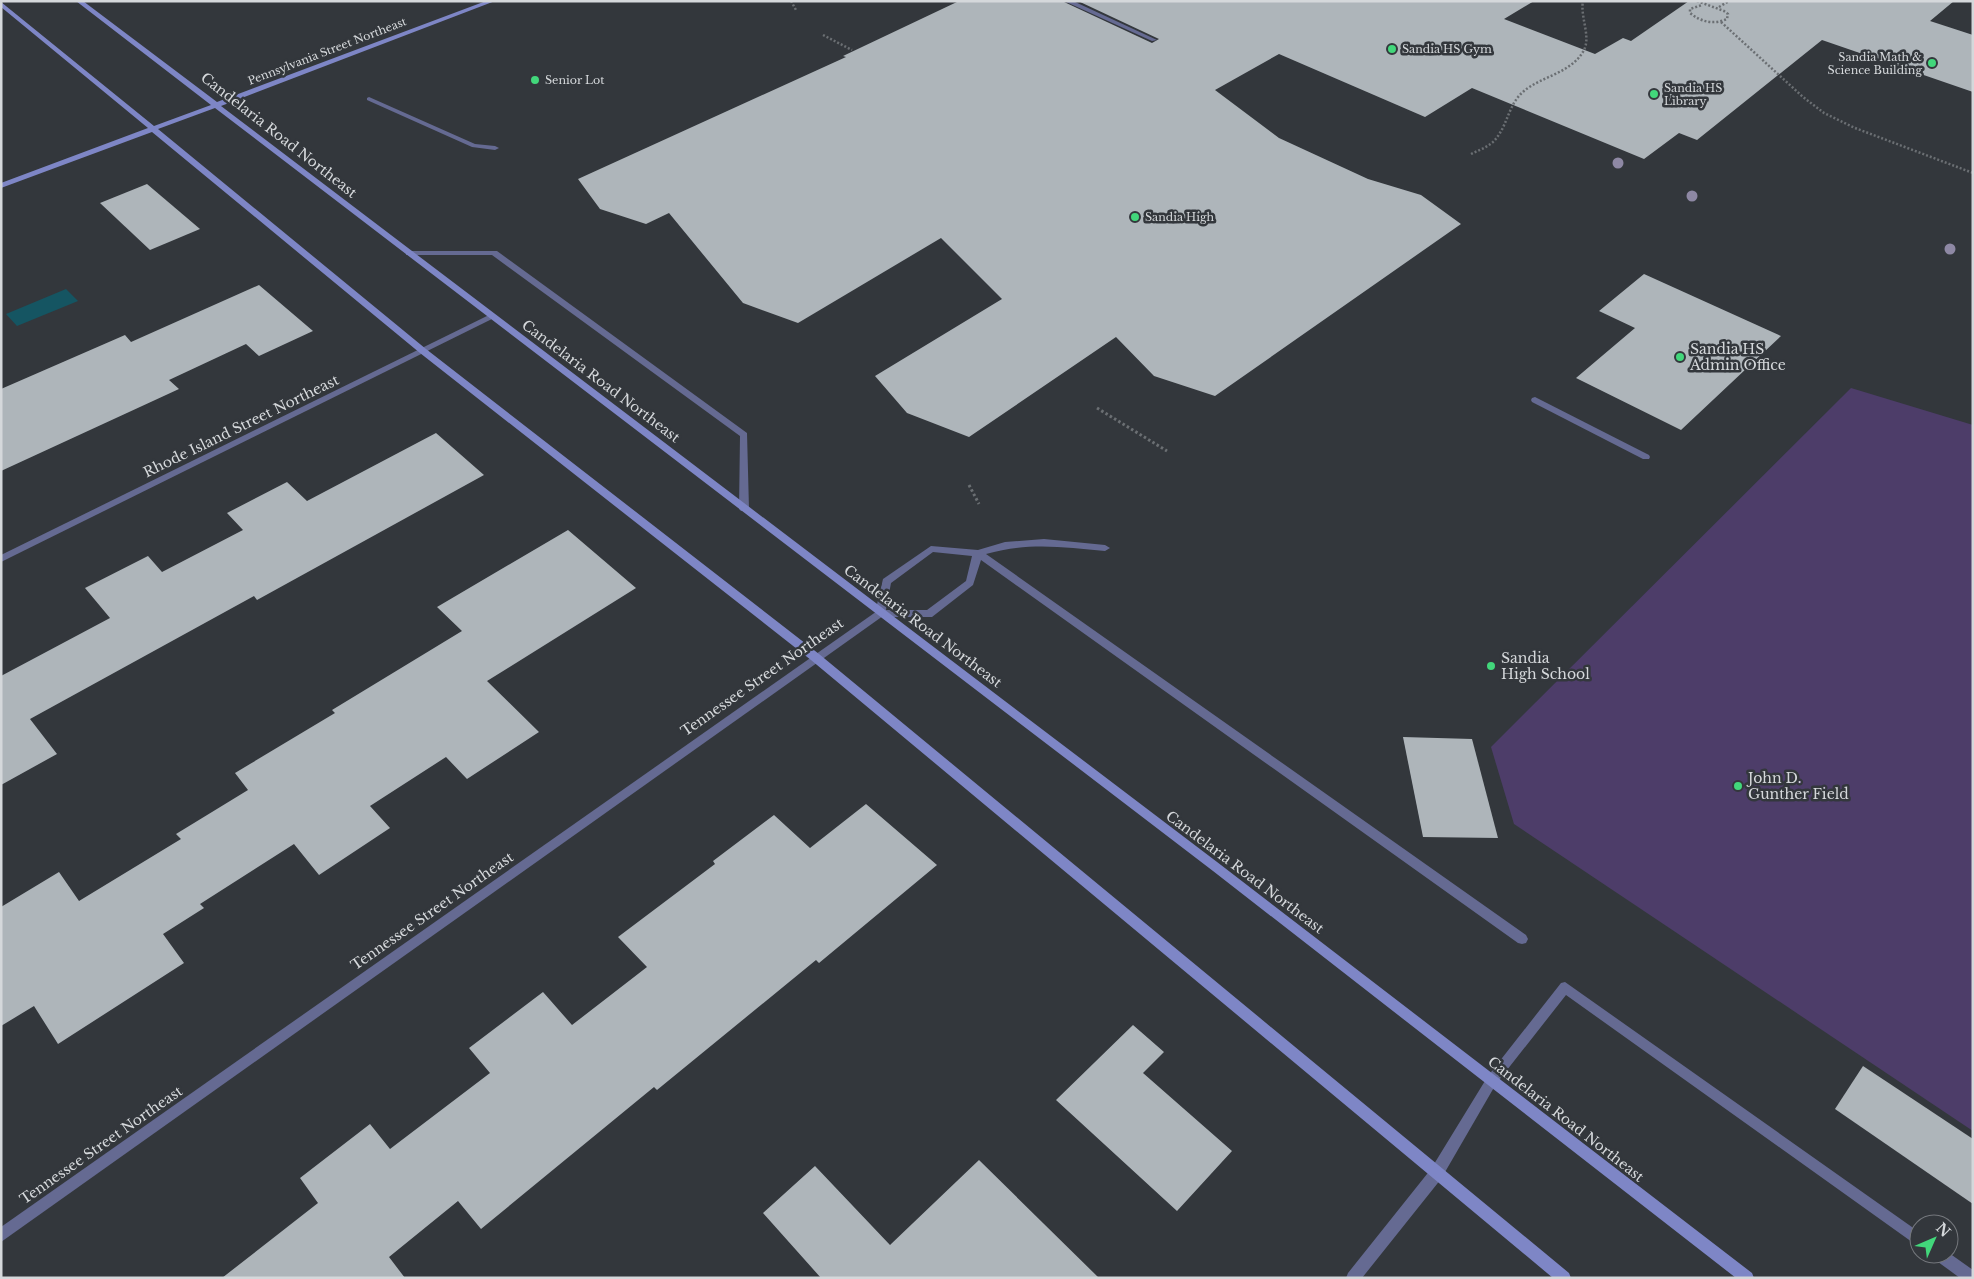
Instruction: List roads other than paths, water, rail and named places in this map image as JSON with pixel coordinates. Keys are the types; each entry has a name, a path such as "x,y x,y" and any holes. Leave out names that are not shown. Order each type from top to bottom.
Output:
{"main road":[{"name":"Candelaria Road Northeast","path":"79,1 1492,1080 1748,1278"},
{"name":"Pennsylvania Street Northeast","path":"1,186 492,1"},
{"path":"1,4 423,351 815,657 1436,1174 1564,1278"}],"street":[{"path":"1067,1 1154,40"},
{"path":"369,99 474,146 495,148"},
{"path":"408,253 494,253 744,435 744,509"},
{"name":"Rhode Island Street Northeast","path":"1,559 492,317"},
{"path":"1535,400 1646,457"},
{"path":"978,553 970,584 929,614 880,613 886,581 931,549 978,553 1005,545 1044,542 1105,548"},
{"path":"978,553 1522,939"},
{"name":"Tennessee Street Northeast","path":"1,1235 815,657 880,613"},
{"path":"1353,1278 1436,1174 1492,1080 1564,987 1909,1233"},
{"path":"1953,1264 1972,1278"}],"water":[{"path":"66,289 78,301 17,326 6,314"}],"place":[{"name":"Sandia HS Gym","path":"1392,49"},
{"name":"Sandia Math & Science Building","path":"1932,63"},
{"name":"Senior Lot","path":"535,80"},
{"name":"Sandia HS Library","path":"1654,94"},
{"name":"Sandia High","path":"1135,217"},
{"name":"Sandia HS Admin Office","path":"1680,357"},
{"name":"Sandia High School","path":"1491,666"},
{"name":"John D. Gunther Field","path":"1738,786"}]}
